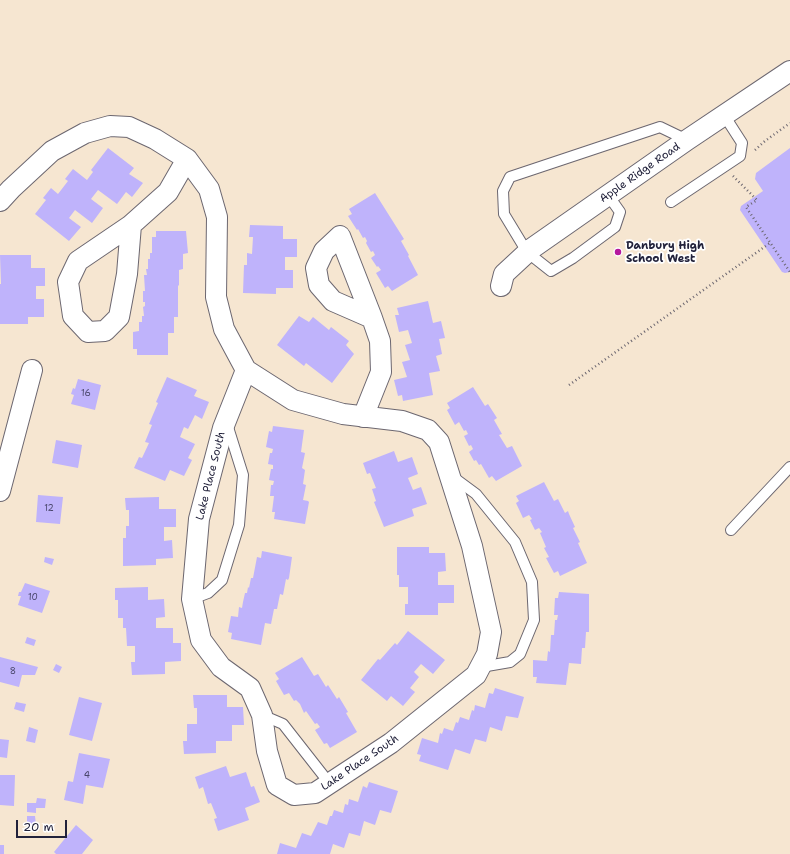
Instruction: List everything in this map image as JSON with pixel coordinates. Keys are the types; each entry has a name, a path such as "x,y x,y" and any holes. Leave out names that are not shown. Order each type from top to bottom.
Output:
{"street":[{"name":"Apple Ridge Road","path":"501,286 504,274 527,252 686,140 790,71"},
{"name":"Lake Place South","path":"0,201 52,151 85,132 110,126 129,127 155,139 187,159 209,189 216,217 216,297 224,329 246,370 293,400 343,414 402,421 428,430 439,442 472,546 491,632 488,654 476,675 391,743 315,793 294,795 277,785 267,752 262,714 250,688 221,667 201,640 192,599 199,520 226,420 246,370"},
{"path":"131,225 127,274 119,317 105,331 88,332 73,316 68,282 78,261 131,225 168,192 187,159"},
{"path":"363,416 381,372 380,341 372,318"},
{"path":"0,491 32,370"}],"lane":[{"path":"671,202 740,156 742,143 724,115"},
{"path":"608,195 620,212 615,227 573,258 551,271 527,252 504,214 503,191 510,177 660,128 686,140"},
{"path":"192,599 208,593 222,580 239,525 242,475 226,420"},
{"path":"730,530 790,467"},
{"path":"450,474 476,494 515,542 532,582 534,620 520,654 510,662 481,667"},
{"path":"262,714 283,724 330,784"}],"path":[{"path":"754,152 765,141 790,123"},
{"path":"731,174 757,200 746,207 790,272"},
{"path":"569,385 770,243"}],"building":[{"path":"108,148 134,168 129,174 143,183 132,197 126,192 117,204 98,190 91,199 103,208 92,223 75,210 69,218 81,227 69,241 35,214 46,200 43,198 51,188 58,194 68,181 65,179 73,169 87,180 93,172 91,170"},
{"path":"790,148 790,272 785,273 782,272 740,210 741,206 763,191 755,179 756,173"},
{"path":"375,193 404,239 401,241 418,275 392,291 388,286 385,288 376,273 381,270 371,258 375,255 373,251 371,252 366,243 367,241 365,237 363,238 348,216 352,214 349,209"},
{"path":"250,225 283,226 283,239 297,239 297,257 285,257 285,270 293,270 293,288 276,288 276,294 243,293 244,265 247,265 247,253 252,254 253,237 249,237"},
{"path":"156,231 186,231 188,253 183,254 183,269 179,270 178,317 174,317 174,333 168,333 168,355 137,355 137,349 133,349 133,332 139,331 139,322 142,322 142,316 144,316 144,275 147,275 146,269 148,269 148,259 150,259 150,253 152,253 152,237 156,237"},
{"path":"0,255 31,255 31,268 45,268 45,286 36,286 36,299 44,299 44,317 28,317 28,324 0,324"},
{"path":"428,301 433,323 441,321 445,338 439,339 442,354 436,356 440,371 429,373 433,395 403,401 402,395 398,396 394,380 407,377 402,362 410,360 405,345 412,343 408,330 399,332 395,315 399,315 397,308"},
{"path":"299,316 309,322 313,317 329,330 331,327 349,341 346,345 354,354 332,383 306,363 304,366 277,345"},
{"path":"167,377 197,390 194,396 209,402 202,419 195,415 188,429 184,427 180,437 195,444 188,458 192,460 184,476 170,470 165,481 134,468 139,457 142,458 149,443 145,442 152,425 149,424 158,403 156,402"},
{"path":"78,379 101,385 95,410 71,404 74,395 71,394 73,388 75,389"},
{"path":"473,387 485,406 488,404 497,418 494,420 502,434 499,435 507,448 512,446 522,466 496,481 492,476 489,478 481,464 479,465 476,460 474,461 469,452 473,449 471,445 469,446 464,436 468,434 466,430 464,431 459,422 455,425 447,410 450,408 447,403"},
{"path":"273,426 304,430 301,452 305,453 302,468 305,470 303,484 306,485 303,500 309,502 305,524 274,519 275,512 272,512 274,496 270,496 271,485 273,485 274,481 269,480 273,465 268,464 270,453 272,453 273,449 266,447 269,431 272,432"},
{"path":"56,440 82,445 78,468 52,463"},
{"path":"394,451 398,462 412,457 418,474 408,478 413,490 421,487 427,504 412,509 414,516 384,527 374,502 376,501 372,489 376,488 370,473 367,474 363,463"},
{"path":"544,482 554,501 558,499 565,513 568,511 575,527 573,528 580,542 578,543 587,563 560,576 558,571 554,573 546,558 549,557 544,548 546,547 540,533 542,532 539,528 535,530 530,520 532,519 529,515 523,518 516,503 519,501 516,496"},
{"path":"38,495 63,497 60,524 36,522"},
{"path":"159,497 159,509 176,509 176,527 164,527 164,541 172,540 173,558 156,559 156,565 123,566 123,538 126,538 126,526 129,526 129,510 126,510 125,498"},
{"path":"397,547 429,547 429,553 445,553 446,571 438,572 438,585 454,585 454,603 438,603 438,615 405,615 405,604 408,604 408,587 399,587 399,575 397,575"},
{"path":"262,551 292,557 289,578 288,580 286,579 283,595 280,594 277,609 274,609 271,624 265,623 261,645 231,639 232,633 228,632 231,616 238,617 239,607 242,608 245,593 247,593 248,587 249,588 251,578 253,578 257,557 261,558"},
{"path":"45,557 54,559 52,565 44,562"},
{"path":"25,583 50,591 42,613 18,605 21,596 18,596 19,592 21,592"},
{"path":"148,587 148,600 164,599 165,617 156,618 156,628 173,628 173,643 181,643 181,661 165,662 165,674 132,675 131,662 135,662 135,646 127,646 126,628 123,628 123,618 118,618 118,600 115,600 115,588"},
{"path":"559,592 589,594 589,632 586,632 585,648 582,648 581,664 569,663 566,685 536,683 537,677 533,677 533,660 547,661 548,651 550,652 551,635 554,635 555,620 557,620 558,615 554,615 555,598 558,598"},
{"path":"408,631 445,660 433,674 421,664 414,672 419,677 410,688 415,692 403,706 391,696 387,701 361,680 378,659 380,660 395,643 397,645"},
{"path":"27,637 36,640 34,646 25,643"},
{"path":"0,657 38,667 35,675 22,675 19,687 0,682"},
{"path":"302,657 314,676 318,674 326,687 328,685 337,699 339,697 357,732 330,748 327,743 324,744 315,730 320,727 317,723 315,724 306,711 304,713 300,704 296,700 294,701 289,693 284,695 276,681 279,679 275,673"},
{"path":"56,664 62,667 59,673 53,670"},
{"path":"495,688 524,697 518,718 506,716 502,731 490,727 486,742 475,739 470,754 455,749 448,770 419,761 421,755 417,754 422,738 438,743 440,733 442,734 444,728 453,731 456,722 458,723 460,717 469,720 472,710 474,711 475,705 485,708 489,693 493,694"},
{"path":"193,695 227,695 227,707 243,707 244,725 232,725 232,741 216,741 216,753 184,754 183,741 187,741 187,724 197,724 197,708 194,708"},
{"path":"79,697 102,703 92,741 69,735"},
{"path":"16,702 26,704 24,712 14,709"},
{"path":"29,727 38,730 35,743 26,741"},
{"path":"0,739 9,740 7,758 0,757"},
{"path":"79,753 110,759 103,788 86,785 83,804 64,800 68,781 73,782"},
{"path":"226,766 230,777 246,772 251,787 254,786 260,802 245,808 249,820 218,831 214,819 217,818 211,803 208,804 203,787 199,789 195,777"},
{"path":"0,775 15,775 14,806 0,805"},
{"path":"369,782 398,791 391,813 380,810 375,825 364,821 360,836 349,833 344,848 333,844 330,854 277,854 280,843 296,848 302,833 311,836 318,822 327,825 334,810 343,813 345,804 348,805 349,799 358,802 363,786 367,788"},
{"path":"37,798 46,799 45,808 36,808 36,813 27,812 27,803 36,803"},
{"path":"27,816 35,816 36,825 27,825"},
{"path":"76,825 93,840 82,854 56,854 54,852"},
{"path":"0,845 4,845 4,854 0,854"}],"place":[{"name":"Danbury High School West","path":"618,252"}]}
